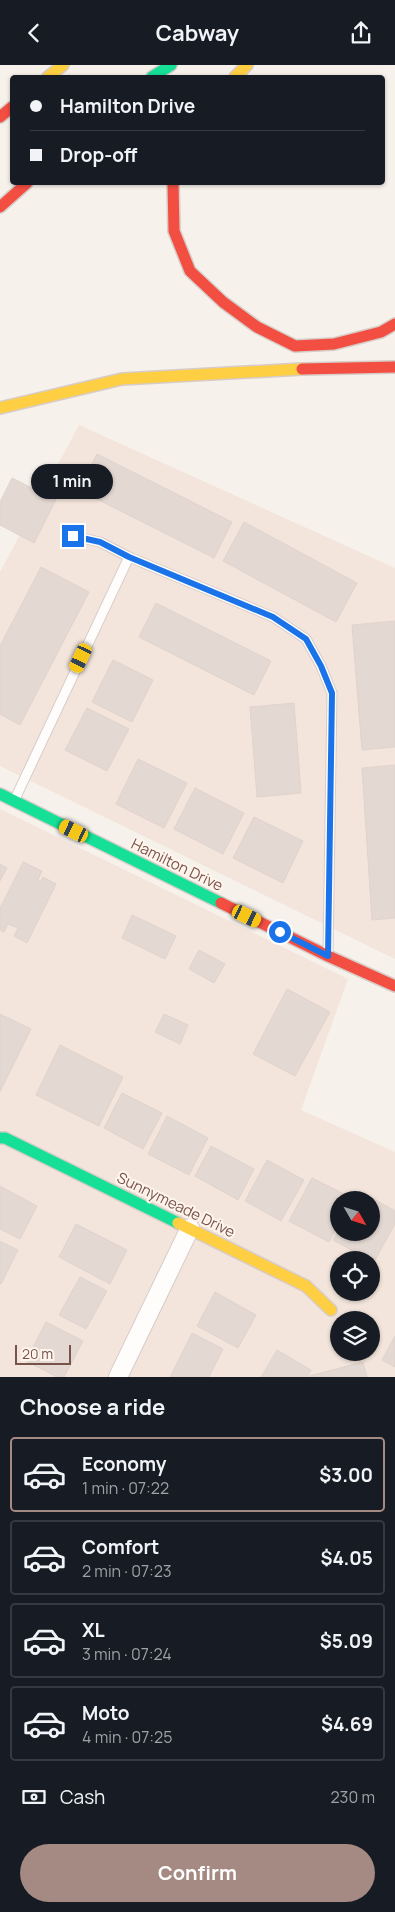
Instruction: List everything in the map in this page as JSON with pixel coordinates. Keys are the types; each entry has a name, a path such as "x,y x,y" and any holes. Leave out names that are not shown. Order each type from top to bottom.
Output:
{"main road":[{"path":"50,75 63,65"},
{"path":"155,75 171,65"},
{"path":"237,75 247,65"},
{"path":"0,117 10,109"},
{"path":"0,207 25,185"},
{"path":"173,185 174,231 190,271 223,302 257,327 295,346 334,344 380,332 395,324"},
{"path":"0,408 122,379 283,370 395,367"},
{"name":"Hamilton Drive","path":"0,795 328,956 395,986"},
{"name":"Sunnymeade Drive","path":"0,1138 5,1138 306,1286 331,1310"}],"street":[{"path":"118,1377 190,1228"}],"lane":[{"path":"73,536 100,542 129,557 273,617 306,639 321,666 332,693 328,956"},
{"path":"14,801 129,557"}],"shaded area":[{"path":"79,425 395,568 395,959 0,766 0,572"},
{"path":"0,809 348,979 301,1110 395,1152 395,1377 0,1377"}],"building":[{"path":"97,454 232,522 214,558 79,490"},
{"path":"12,478 56,500 34,543 0,525 0,502"},
{"path":"244,522 357,583 336,622 223,561"},
{"path":"41,567 89,592 20,725 0,714 0,646"},
{"path":"156,603 271,661 254,695 139,637"},
{"path":"395,621 395,747 362,750 352,625"},
{"path":"113,660 153,680 132,722 92,702"},
{"path":"294,703 301,793 257,797 250,707"},
{"path":"87,708 129,729 107,771 65,750"},
{"path":"138,759 187,783 164,828 116,804"},
{"path":"395,765 395,918 372,920 362,768"},
{"path":"195,788 244,813 223,854 174,829"},
{"path":"254,817 303,841 283,883 233,858"},
{"path":"23,862 42,871 38,880 41,881 43,877 56,884 27,943 14,936 18,928 8,924 4,932 0,930 0,908"},
{"path":"0,864 7,868 0,881"},
{"path":"132,915 176,936 165,959 122,938"},
{"path":"199,950 225,964 214,983 189,969"},
{"path":"287,989 330,1012 295,1076 253,1054"},
{"path":"0,1014 31,1029 0,1092"},
{"path":"164,1014 188,1025 180,1044 155,1032"},
{"path":"60,1045 123,1077 99,1126 36,1095"},
{"path":"122,1093 162,1113 143,1149 104,1128"},
{"path":"167,1116 208,1138 189,1175 148,1154"},
{"path":"211,1146 254,1169 238,1200 195,1176"},
{"path":"267,1160 304,1180 281,1221 245,1201"},
{"path":"312,1178 338,1191 330,1191 329,1242 289,1221"},
{"path":"0,1186 37,1206 20,1239 0,1229"},
{"path":"380,1202 395,1211 395,1224 380,1251 354,1251 335,1241 380,1241"},
{"path":"76,1224 127,1250 110,1284 59,1257"},
{"path":"0,1241 18,1250 1,1284 0,1283"},
{"path":"80,1277 107,1291 86,1329 59,1315"},
{"path":"215,1292 256,1315 238,1348 197,1326"},
{"path":"46,1322 83,1341 64,1377 57,1377 26,1361"},
{"path":"192,1333 223,1349 209,1377 170,1377"},
{"path":"395,1336 395,1367 382,1360"},
{"path":"277,1350 311,1370 307,1377 261,1377"},
{"path":"363,1362 367,1377 309,1377 309,1376"}],"traffic: fast":[{"path":"155,75 171,65"},
{"path":"0,794 221,903"},
{"path":"0,1138 5,1138 178,1223"}],"traffic: slow":[{"path":"50,75 63,65"},
{"path":"237,75 247,65"},
{"path":"0,408 122,379 302,369"},
{"path":"178,1223 306,1286 331,1310"}],"traffic: jam":[{"path":"0,117 10,109"},
{"path":"0,207 25,185"},
{"path":"173,185 174,231 190,271 223,302 257,327 295,346 334,344 381,332 395,324"},
{"path":"302,369 395,367"},
{"path":"221,903 328,956 395,986"}],"route":[{"path":"73,536 100,542 129,557 273,617 306,639 321,666 332,693 328,956 280,932"}]}
